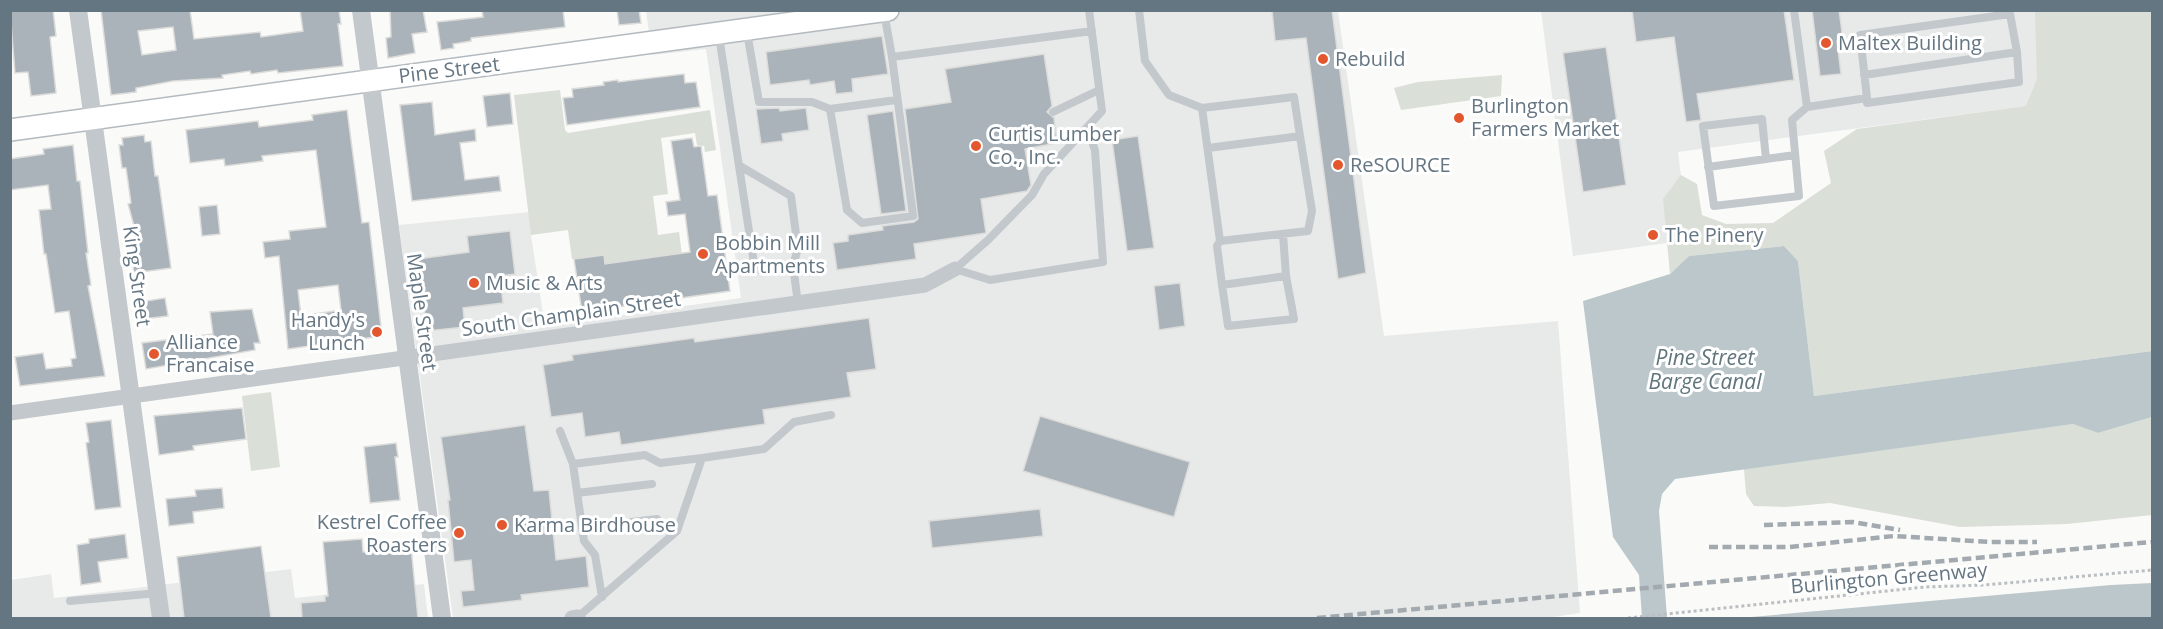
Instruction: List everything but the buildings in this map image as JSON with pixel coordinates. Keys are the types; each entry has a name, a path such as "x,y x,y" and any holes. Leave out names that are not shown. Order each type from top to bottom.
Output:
{"main road":[{"name":"Pine Street","path":"10,130 747,30 862,12 886,11"}],"street":[{"name":"King Street","path":"78,10 161,618"},
{"name":"Maple Street","path":"361,10 442,618"},
{"name":"South Champlain Street","path":"10,413 925,285 955,268"}],"lane":[{"path":"955,268 988,240 1032,195 1044,174 1102,111 1089,10"},
{"path":"1139,10 1145,62 1169,95 1202,108 1294,97 1312,211 1308,231 1220,242"},
{"path":"1794,10 1807,107"},
{"path":"830,109 847,210 862,223 913,216 886,11"},
{"path":"2009,12 2017,52 2019,82 1867,103 1860,36 2009,12"},
{"path":"747,30 759,102 812,102 830,109 896,100"},
{"path":"892,57 1092,31"},
{"path":"718,34 755,270 793,265"},
{"path":"1864,75 2017,52"},
{"path":"1053,112 1100,90"},
{"path":"1766,159 1762,119 1703,126 1714,206 1799,196 1792,120 1807,107 1867,98"},
{"path":"1202,108 1220,242 1217,246 1228,326 1294,319 1283,234"},
{"path":"955,268 990,280 1103,262 1095,151 1088,127"},
{"path":"1208,148 1300,136"},
{"path":"1708,167 1795,155"},
{"path":"740,166 791,196 798,249 793,265 798,304"},
{"path":"1222,285 1287,276"},
{"path":"573,464 645,455 660,463 764,449 795,422 831,415"},
{"path":"560,431 573,464 584,541 595,555 602,597"},
{"path":"575,618 677,531 702,458"},
{"path":"577,493 652,484"},
{"path":"582,528 657,519"},
{"path":"70,601 158,593"}],"path":[{"name":"Burlington Greenway","path":"1628,618 1925,587 1985,585 2152,570"}],"shaded area":[{"path":"646,11 1338,11 1384,336 1558,321 1580,613 1547,618 453,618 399,225 530,212 531,235 545,326 741,298 706,49 652,55"},
{"path":"1541,11 2039,11 2049,103 1678,152 1689,240 1573,256"},
{"path":"2035,11 2152,11 2152,351 1814,396 1798,261 1784,246 1689,256 1670,274 1663,199 1681,175 1697,184 1702,215 1726,224 1773,223 1831,183 1824,151 1857,129 2026,106 2037,79"},
{"path":"1502,75 1501,96 1401,110 1394,88 1418,82"},
{"path":"560,90 565,130 568,133 710,110 716,150 705,152 704,146 697,145 695,133 661,138 668,194 653,196 658,235 679,232 682,255 605,264 603,255 572,259 568,230 531,235 514,95"},
{"path":"271,392 280,467 251,471 242,396"},
{"path":"2152,417 2152,515 2067,524 1960,527 1830,503 1785,507 1754,506 1746,494 1744,469 2073,424 2098,433"},
{"path":"291,569 295,598 424,584 428,618 11,618 11,580 51,574 54,598"}],"water":[{"name":"Pine Street Barge Canal","path":"1784,246 1798,261 1814,396 2152,351 2152,417 2098,433 2073,424 1675,479 1662,494 1659,511 1667,618 1642,618 1639,575 1613,537 1583,301 1670,274 1689,256"},
{"path":"2152,583 2152,618 1740,618 2111,585"}],"railway":[{"path":"1764,525 1853,522 1900,530"},
{"path":"1709,547 1790,547 1894,536 1990,542 2037,542"},
{"path":"1317,618 2152,542"}],"place":[{"name":"Maltex Building","path":"1826,43"},
{"name":"Rebuild","path":"1323,59"},
{"name":"Burlington Farmers Market","path":"1459,118"},
{"name":"Curtis Lumber Co., Inc.","path":"976,146"},
{"name":"ReSOURCE","path":"1338,165"},
{"name":"The Pinery","path":"1653,235"},
{"name":"Bobbin Mill Apartments","path":"703,254"},
{"name":"Music & Arts","path":"474,283"},
{"name":"Handy's Lunch","path":"377,332"},
{"name":"Alliance Francaise","path":"154,354"},
{"name":"Karma Birdhouse","path":"502,525"},
{"name":"Kestrel Coffee Roasters","path":"459,533"}]}
